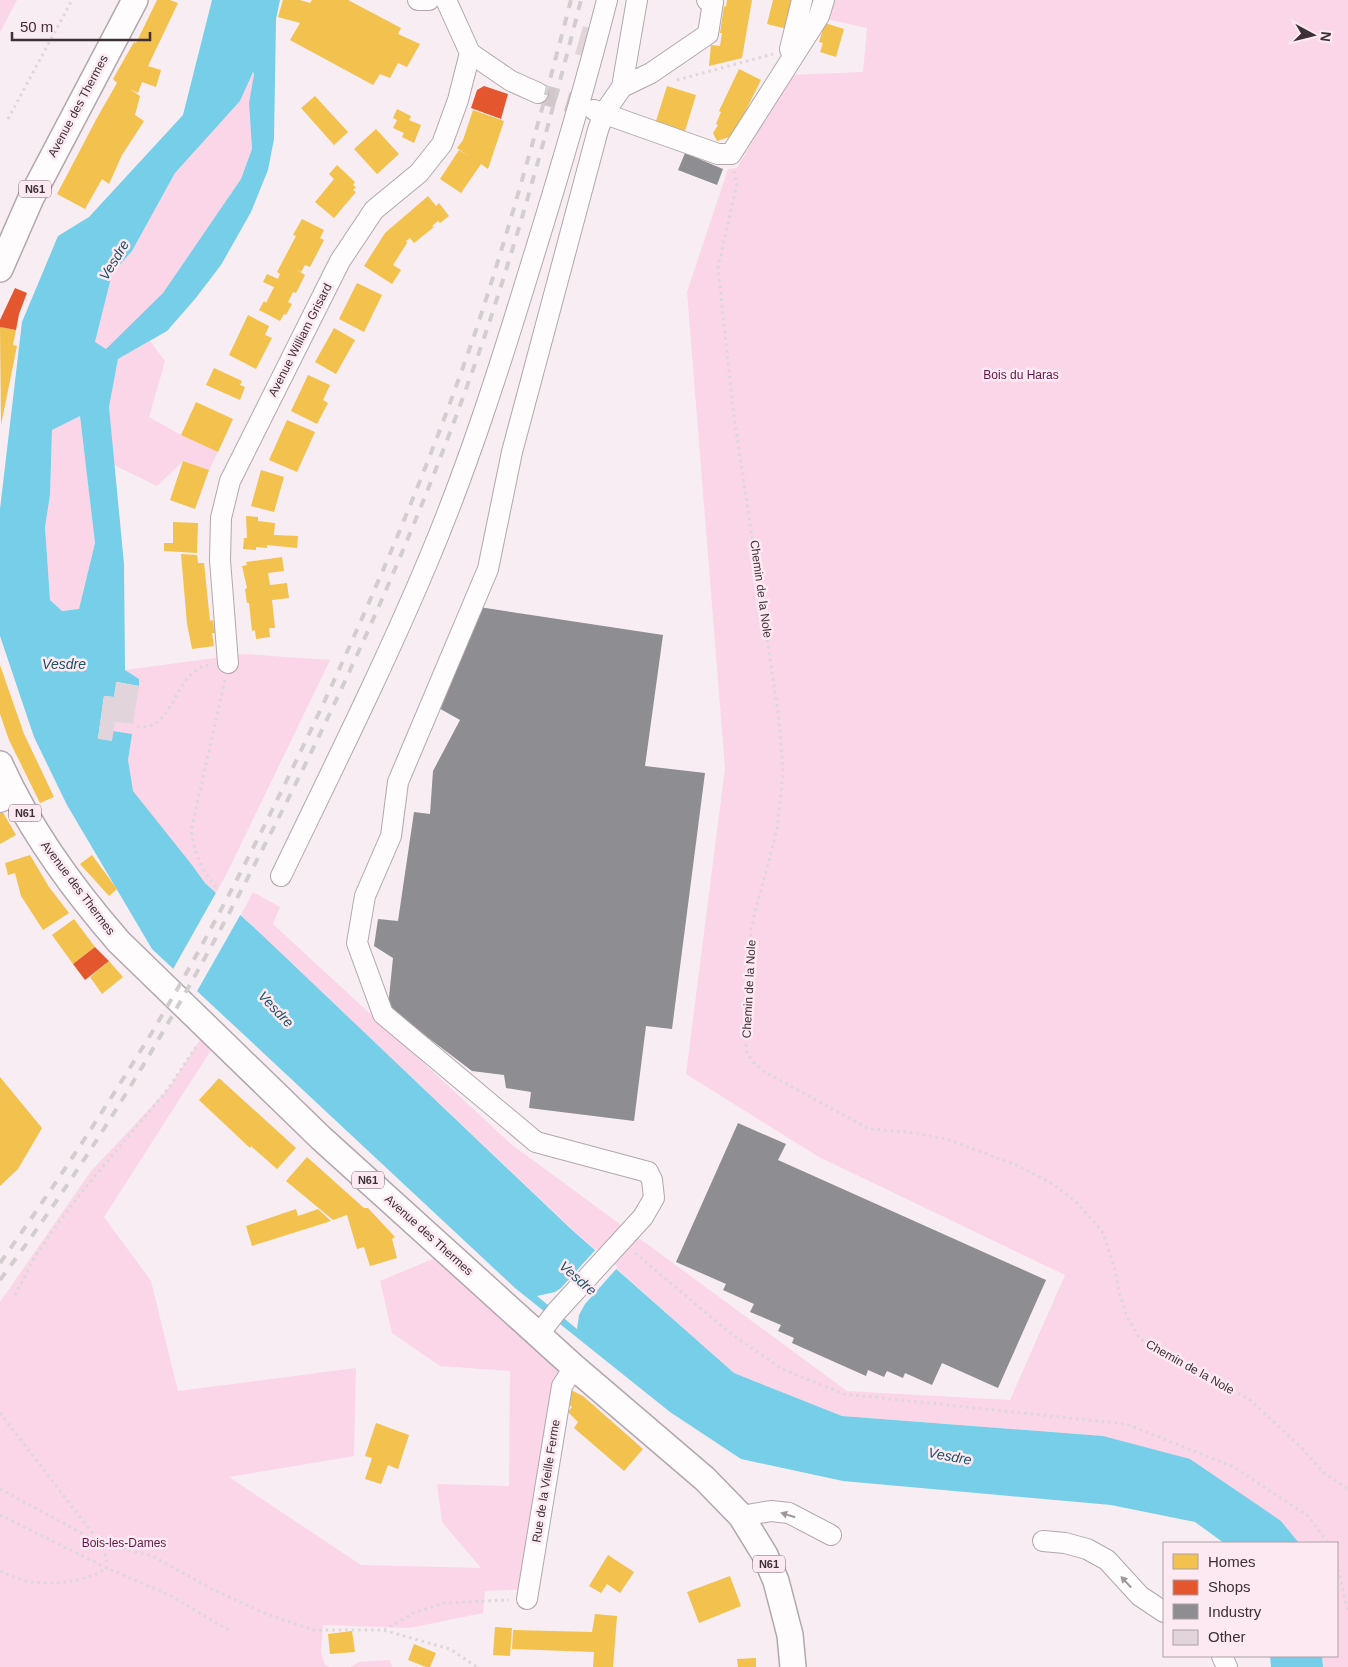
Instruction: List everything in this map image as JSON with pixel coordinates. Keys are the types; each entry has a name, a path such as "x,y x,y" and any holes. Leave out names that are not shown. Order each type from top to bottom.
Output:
{"main road":[{"name":"Avenue des Thermes","path":"0,269 5,241 30,198 135,0"},
{"name":"Avenue des Thermes","path":"0,764 7,799 119,942 322,1138 574,1366 706,1479 741,1516 765,1555 776,1581 790,1635 793,1667"}],"street":[{"path":"418,0 429,0"},
{"path":"446,0 470,53 511,80 538,93"},
{"path":"280,876 366,701 429,560 457,487 491,393 591,66 607,0"},
{"path":"622,87 637,0"},
{"path":"596,110 622,87 651,73 708,34 713,2 706,0"},
{"path":"792,53 802,0"},
{"path":"596,110 718,154 731,154 821,8"},
{"name":"Avenue William Grisard","path":"228,662 220,560 221,518 230,481 340,261 374,210 419,173 442,144 458,100 470,53"},
{"path":"539,1334 556,1312 643,1217 654,1198 652,1180 648,1172 536,1142 383,1014 357,943 365,896 391,836 398,782 488,569 512,452 598,130 596,110"},
{"name":"Rue de la Vieille Ferme","path":"527,1599 562,1386 574,1366"},
{"path":"741,1516 771,1511 789,1513 831,1535"},
{"path":"1043,1542 1065,1543 1087,1549 1107,1560 1140,1596 1163,1611"}],"path":[{"path":"8,119 72,0"},
{"path":"669,82 792,53"},
{"name":"Chemin de la Nole","path":"731,154 737,184 718,268 733,409 779,719 783,774 777,829 751,928 746,1051 752,1061 763,1071 869,1129 947,1138 1016,1165 1053,1184 1076,1202 1102,1232 1114,1266 1127,1317 1140,1340 1169,1358 1249,1399 1302,1448 1323,1472 1348,1489"},
{"path":"137,727 147,727 157,722 186,680 202,666 228,662 191,831 193,844 206,876 216,887"},
{"path":"15,1295 36,1255 57,1225 81,1193 168,1089 208,1027"},
{"path":"620,1243 730,1333 782,1369 844,1394 1126,1424 1234,1467 1308,1516 1327,1542"},
{"path":"0,1413 100,1543 106,1557 107,1568"},
{"path":"0,1489 100,1543 152,1556 212,1589 266,1614 314,1630 383,1630 450,1649 477,1667"},
{"path":"0,1515 107,1568 171,1596 230,1631"},
{"path":"0,1571 25,1581 51,1584 95,1576 107,1568"},
{"path":"1338,1568 1348,1613"},
{"path":"383,1630 414,1613 444,1603 527,1599"}],"green space":[{"path":"0,0 17,0 0,32"},
{"name":"Bois du Haras","path":"832,0 1348,0 1348,1667 1323,1667 1322,1657 1338,1657 1338,1542 1298,1542 1281,1521 1103,1436 842,1416 734,1373 572,1229 241,915 253,892 280,907 273,924 511,1144 847,1391 1010,1400 1065,1275 819,1157 686,1074 725,768 687,292 728,169 737,168 791,75 863,72 867,28 826,19"},
{"path":"252,72 254,74 249,103 252,149 241,179 163,293 106,350 95,342 112,274 132,251 175,173 240,101"},
{"path":"150,341 165,361 149,417 181,435 218,452 209,470 183,461 157,486 114,465 109,407 118,359"},
{"path":"80,416 95,543 79,609 62,611 50,600 45,527 50,495 52,429"},
{"path":"245,654 330,660 216,893 205,883 132,791 128,760 131,734 113,731 115,722 133,724 139,679 125,670"},
{"name":"Bois-les-Dames","path":"200,1040 213,1047 104,1217 151,1281 178,1391 356,1368 354,1456 229,1477 361,1565 481,1568 442,1522 437,1484 509,1486 510,1371 440,1366 392,1333 380,1281 435,1258 566,1377 528,1589 485,1591 483,1613 409,1628 323,1625 321,1652 325,1665 330,1667 0,1667 0,1302 91,1171 168,1089"},
{"path":"390,1660 392,1667 350,1667 359,1662"}],"water":[{"name":"Vesdre","path":"212,0 280,0 276,19 274,139 268,170 251,212 221,265 167,331 118,359 109,407 124,564 125,670 139,679 139,686 117,682 114,697 104,696 98,738 113,731 132,734 128,760 133,791 205,883 571,1229 734,1373 842,1416 1103,1436 1190,1459 1281,1521 1298,1542 1223,1542 1195,1522 1111,1505 843,1481 741,1459 670,1412 515,1288 152,949 67,805 34,737 0,636 0,509 22,322 58,236 89,217 183,115","holes":["253,72 249,103 252,149 241,179 163,293 106,349 95,342 112,274 132,251 175,173 240,101","80,416 95,543 79,609 62,611 50,600 45,527 50,495 52,430"]},
{"path":"1270,1657 1322,1657 1323,1667 1271,1667"}],"pier":[{"path":"217,891 242,912 196,993 172,971"},
{"path":"597,1248 618,1267 585,1304 579,1315 577,1329 537,1296 555,1292 561,1288"}],"building: Homes":[{"path":"157,0 170,0 178,3 148,66 161,70 156,87 142,82 138,93 130,89 140,96 135,115 144,121 122,155 109,184 102,179 85,209 57,194 117,83 113,79 134,42 136,43"},
{"path":"283,0 300,0 310,3 312,0 348,0 401,28 398,34 420,44 407,67 398,63 390,78 380,74 373,85 290,40 300,23 278,17"},
{"path":"727,0 752,0 742,58 709,66 711,45 720,46 724,6 726,7"},
{"path":"773,0 795,0 787,29 767,24"},
{"path":"825,23 844,29 836,57 820,52 823,43 819,42"},
{"path":"739,69 761,80 735,132 730,137 717,141 713,133 718,125 716,124 721,112 719,111"},
{"path":"667,86 696,95 685,131 656,121"},
{"path":"315,96 348,132 334,145 301,108"},
{"path":"397,109 411,116 409,120 421,125 414,143 402,137 404,133 393,128 397,120 393,118"},
{"path":"473,110 504,121 488,169 481,164 461,193 440,179 459,150 470,157 457,148 463,140"},
{"path":"376,129 399,154 377,174 354,149"},
{"path":"337,165 355,182 353,185 356,187 353,190 356,192 334,218 315,202 334,179 329,174"},
{"path":"428,196 436,206 439,203 449,216 440,223 438,221 432,226 434,227 414,243 410,238 406,241 407,243 393,265 401,270 392,284 364,266 385,233"},
{"path":"302,219 324,230 320,238 324,240 310,267 305,265 301,272 295,269 305,275 296,293 293,292 288,302 292,304 280,321 259,310 264,301 266,303 274,287 263,282 267,274 278,279 280,274 277,272 296,236 293,235"},
{"path":"357,283 382,295 364,332 339,319"},
{"path":"248,315 269,326 265,335 272,338 256,369 229,355"},
{"path":"0,327 16,330 13,345 17,346 1,425"},
{"path":"334,328 355,340 336,374 315,362"},
{"path":"214,368 242,381 240,385 245,387 240,400 206,385"},
{"path":"308,375 330,385 323,400 328,403 317,424 291,411"},
{"path":"196,402 233,419 218,452 181,435"},
{"path":"287,420 315,432 297,472 269,460"},
{"path":"183,461 209,470 195,509 170,500"},
{"path":"261,470 284,477 274,512 251,506"},
{"path":"246,516 258,517 258,521 275,523 274,535 298,536 297,548 267,545 267,548 256,547 256,550 243,549 244,538 247,538"},
{"path":"173,522 198,523 197,553 164,551 164,543 173,543"},
{"path":"181,554 197,555 198,563 204,563 210,621 213,620 215,633 212,633 214,646 192,649 187,624"},
{"path":"282,557 284,571 268,573 270,585 287,583 289,598 272,600 275,628 269,628 270,637 256,639 255,630 252,631 249,603 247,603 245,589 247,588 242,566 247,565 246,562"},
{"path":"0,665 24,734 54,797 40,803 9,740 0,714"},
{"path":"0,810 16,835 0,844"},
{"path":"30,855 49,887 69,913 43,930 21,896 15,873 8,875 5,863"},
{"path":"92,855 117,889 109,896 80,864"},
{"path":"74,919 95,947 73,964 52,935"},
{"path":"109,961 123,977 102,994 90,977"},
{"path":"0,1077 42,1128 18,1169 0,1186"},
{"path":"219,1078 296,1148 277,1169 251,1146 250,1148 199,1100"},
{"path":"307,1157 364,1208 368,1208 395,1237 392,1239 397,1258 370,1266 364,1247 357,1249 347,1215 333,1220 286,1181"},
{"path":"296,1209 298,1216 318,1209 331,1221 252,1246 246,1226"},
{"path":"571,1390 583,1396 643,1449 624,1471 574,1428 578,1422 568,1412 572,1407 568,1403"},
{"path":"376,1423 409,1435 398,1469 388,1465 381,1484 365,1479 372,1458 365,1456"},
{"path":"608,1555 634,1572 620,1593 607,1584 601,1593 589,1586"},
{"path":"730,1576 741,1606 699,1623 687,1592"},
{"path":"595,1614 617,1616 613,1667 593,1667 594,1652 512,1649 513,1630 592,1632"},
{"path":"495,1627 512,1628 510,1656 493,1655"},
{"path":"352,1631 355,1652 330,1654 328,1634"},
{"path":"414,1644 436,1653 430,1667 408,1660"},
{"path":"756,1658 756,1667 738,1667 737,1659"}],"building: Shops":[{"path":"484,86 508,94 501,119 471,108 477,90"},
{"path":"15,288 27,293 19,314 16,330 0,327 0,320"},
{"path":"95,947 109,961 85,980 73,964"}],"building: Industry":[{"path":"685,153 723,169 717,185 678,170"},
{"path":"479,607 663,635 645,766 705,773 672,1029 646,1026 634,1121 529,1108 531,1092 506,1088 504,1075 472,1071 388,1007 393,958 374,946 378,919 398,921 414,812 430,814 433,771 460,720 437,707"},
{"path":"738,1123 786,1144 778,1160 1046,1280 998,1388 942,1363 932,1385 905,1373 903,1378 887,1371 884,1377 868,1370 866,1376 792,1343 794,1338 778,1331 781,1325 750,1312 754,1304 723,1290 726,1284 676,1262"}],"building: Other":[{"path":"583,26 594,29 587,57 575,54"},
{"path":"116,682 139,686 133,724 115,722 112,741 98,739 104,696 114,697"}],"tunnel":[{"path":"538,93 588,108"}],"railway":[{"path":"0,1263 98,1118 177,989 265,825 346,655 424,471 476,330 526,166 571,0"},
{"path":"0,1280 72,1178 170,1020 259,856 353,665 410,534 485,335 536,169 581,0"}]}
